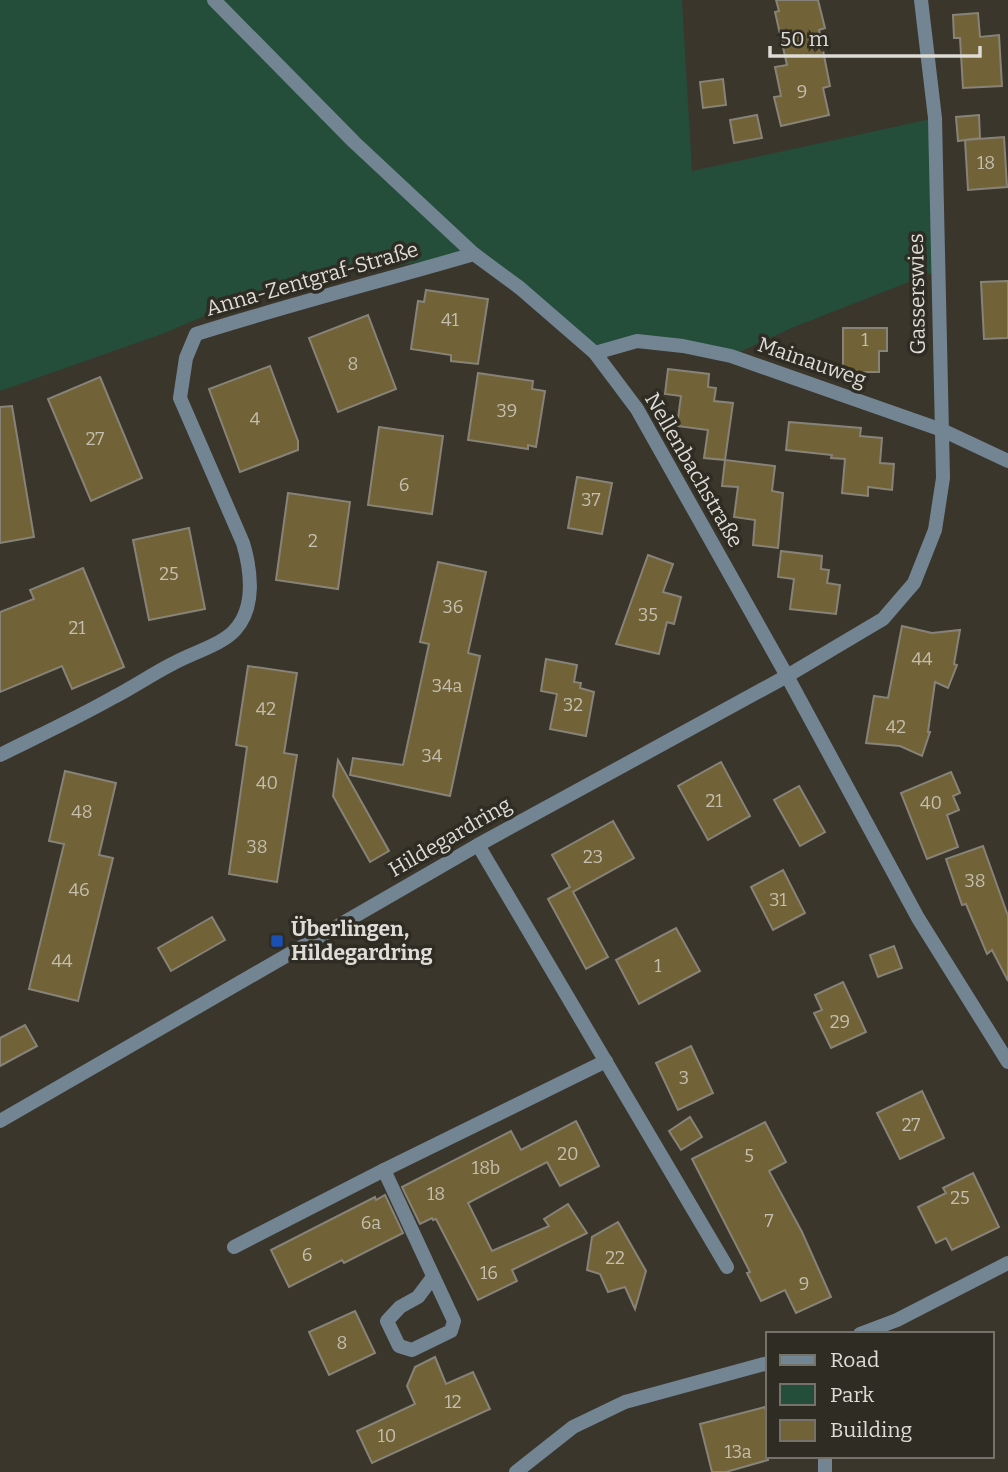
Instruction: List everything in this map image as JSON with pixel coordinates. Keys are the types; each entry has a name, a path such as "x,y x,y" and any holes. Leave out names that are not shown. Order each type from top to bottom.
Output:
{"street":[{"name":"Nellenbachstraße","path":"214,0 355,142 474,254 520,288 595,353 637,409 787,676 918,918 1008,1062"},
{"name":"Gasserswies","path":"914,583 935,530 943,478 935,118 921,0"},
{"name":"Anna-Zentgraf-Straße","path":"0,755 114,698 215,643 234,631 242,619 249,594 249,562 180,398 186,358 196,334 474,254"},
{"name":"Mainauweg","path":"595,353 637,341 683,346 731,356 942,430 1008,461"},
{"name":"Hildegardring","path":"0,1121 478,845 787,676 883,620 914,583"},
{"path":"478,845 727,1267"},
{"path":"234,1247 606,1061"},
{"path":"384,1170 454,1321 450,1331 412,1350 399,1346 387,1321 400,1307 418,1297 433,1277"},
{"path":"865,1332 897,1320 1008,1263"},
{"path":"526,1469 573,1427 625,1402 766,1364"}],"green space":[{"path":"0,0 682,0 692,171 935,118 937,271 794,327 731,356 637,341 595,353 473,254 283,283 162,334 0,391"}],"building":[{"path":"776,0 818,0 825,28 819,30 830,86 823,88 829,115 781,126 774,97 781,96 775,67 787,65 775,12 779,11"},
{"path":"978,13 980,37 999,35 1002,86 963,88 960,38 954,38 953,15"},
{"path":"723,79 726,105 703,108 700,82"},
{"path":"757,115 762,138 734,143 730,120"},
{"path":"979,115 980,138 958,141 956,117"},
{"path":"1004,137 1007,187 968,190 965,140"},
{"path":"1008,281 1008,338 984,339 981,282"},
{"path":"426,290 488,299 478,364 451,361 451,355 411,349 418,301 424,302"},
{"path":"368,315 396,389 338,412 309,338"},
{"path":"843,328 887,328 887,351 879,351 879,372 843,372"},
{"path":"270,366 298,441 298,450 240,472 209,389"},
{"path":"668,369 709,374 708,387 716,388 714,401 733,403 725,460 704,458 708,430 677,426 681,396 665,394"},
{"path":"478,373 533,381 532,389 545,391 536,447 528,445 528,449 468,440"},
{"path":"100,377 142,478 91,501 48,399"},
{"path":"12,406 34,537 0,543 0,407"},
{"path":"789,422 861,428 860,436 882,438 880,463 894,464 892,490 868,487 868,496 842,493 845,459 786,450"},
{"path":"379,427 443,436 432,514 368,505"},
{"path":"725,460 775,466 772,491 783,493 778,548 753,545 755,520 734,517 738,487 722,486"},
{"path":"577,477 612,483 602,534 568,528"},
{"path":"288,493 350,502 338,589 276,580"},
{"path":"189,528 205,609 149,620 133,540"},
{"path":"781,551 822,556 821,569 829,570 827,583 840,585 836,614 790,609 794,579 778,577"},
{"path":"648,555 673,564 663,592 681,597 674,624 667,622 659,654 616,644"},
{"path":"438,562 486,572 468,653 480,656 450,796 350,775 353,758 403,765 429,644 420,642"},
{"path":"83,568 124,667 72,689 62,666 0,692 0,612 34,599 30,590"},
{"path":"902,626 932,633 960,630 954,664 957,665 948,688 935,682 930,732 922,756 900,746 866,743 874,696 888,698"},
{"path":"546,659 577,665 574,682 581,683 580,688 594,692 586,736 550,729 557,694 541,691"},
{"path":"248,666 297,673 284,753 297,755 277,882 229,874 247,747 236,745"},
{"path":"338,760 389,851 370,862 333,796"},
{"path":"721,762 750,816 708,840 678,786"},
{"path":"65,771 116,783 99,855 113,858 78,1001 29,989 64,844 49,841"},
{"path":"951,772 960,793 953,796 959,810 947,815 958,847 927,859 901,793"},
{"path":"799,786 825,832 800,846 774,800"},
{"path":"613,821 634,858 573,892 608,957 586,969 548,899 570,887 552,855"},
{"path":"983,846 1008,916 1008,981 992,950 987,954 966,904 962,905 946,859"},
{"path":"783,870 805,913 773,930 751,887"},
{"path":"212,917 225,940 171,971 158,948"},
{"path":"676,928 700,971 639,1004 616,960"},
{"path":"894,946 902,968 878,977 870,955"},
{"path":"843,982 866,1032 831,1048 814,1013 822,1010 815,995"},
{"path":"25,1025 37,1046 0,1066 0,1038"},
{"path":"691,1046 713,1093 678,1110 656,1063"},
{"path":"922,1091 944,1138 900,1159 877,1113"},
{"path":"690,1117 702,1137 681,1150 669,1131"},
{"path":"576,1121 599,1166 560,1186 547,1162 468,1203 492,1251 549,1226 544,1219 568,1204 587,1233 512,1270 517,1281 478,1300 436,1219 432,1218 420,1224 402,1187 511,1131 521,1150"},
{"path":"765,1122 786,1162 769,1171 802,1232 831,1297 796,1313 785,1290 761,1301 747,1273 750,1272 692,1159"},
{"path":"973,1173 999,1227 952,1250 946,1238 936,1243 918,1207 946,1193 943,1188"},
{"path":"385,1195 403,1233 289,1287 271,1250 375,1197 376,1200"},
{"path":"618,1222 646,1271 635,1309 625,1287 608,1292 600,1274 587,1270 592,1237"},
{"path":"355,1311 375,1353 329,1375 309,1332"},
{"path":"435,1357 446,1384 473,1372 490,1409 372,1463 357,1431 415,1404 407,1386 415,1367"},
{"path":"765,1407 768,1460 726,1472 712,1472 700,1424"}],"place":[{"name":"Überlingen, Hildegardring","path":"277,941"}]}
